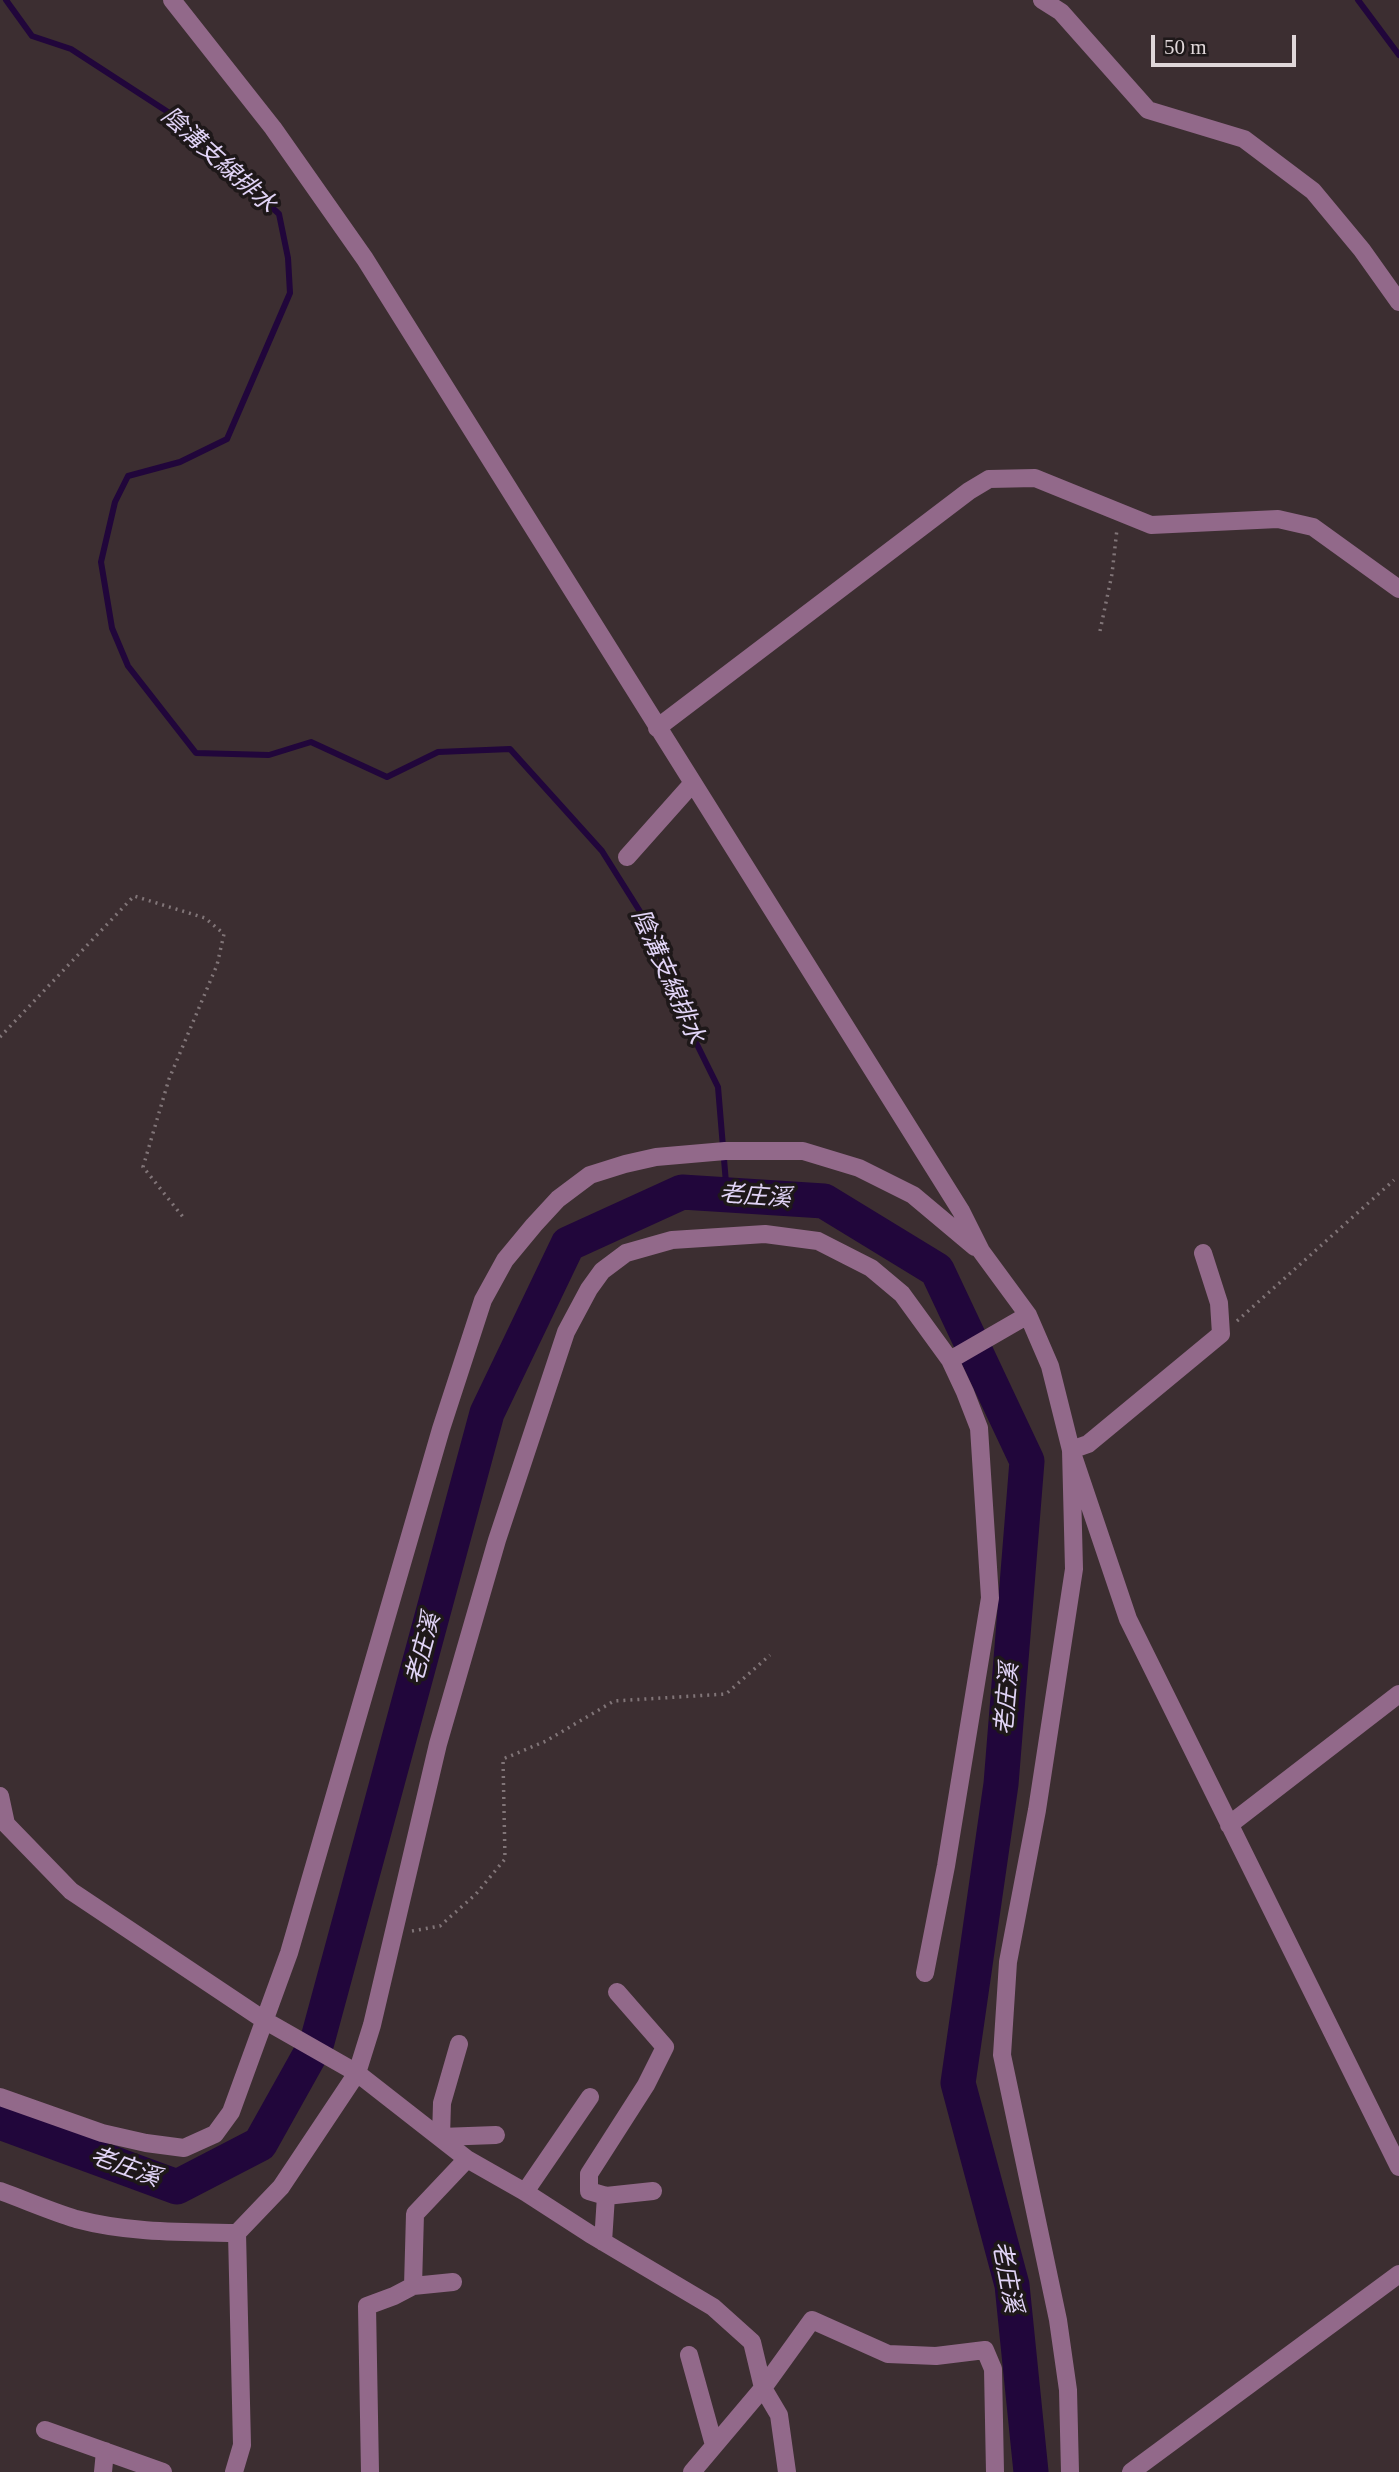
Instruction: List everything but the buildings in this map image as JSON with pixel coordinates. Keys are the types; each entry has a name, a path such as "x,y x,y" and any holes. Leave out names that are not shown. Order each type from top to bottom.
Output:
{"street":[{"path":"172,0 273,128 365,259 961,1211 981,1251 1028,1315 1050,1366 1071,1450 1128,1619 1399,2167"},
{"path":"1042,0 1061,12 1148,110 1244,139 1312,191 1362,250 1399,302"},
{"path":"657,728 969,491 989,479 1035,478 1151,525 1278,519 1313,527 1399,589"},
{"path":"627,857 692,784"},
{"path":"0,2097 103,2133 184,2148 215,2134 231,2112 267,2022 289,1953 441,1429 482,1300 505,1260 558,1199 590,1175 656,1157 725,1151 803,1151 859,1168 914,1195 981,1251"},
{"path":"234,2472 242,2445 237,2233 281,2187 352,2071 372,2025 438,1744 497,1540 566,1332 602,1271 626,1253 672,1240 765,1234 818,1241 871,1268 902,1294 950,1360 979,1428 990,1598 946,1866 925,1973"},
{"path":"1071,1450 1088,1444 1221,1334 1219,1303 1203,1253"},
{"path":"950,1360 1028,1315"},
{"path":"1070,2472 1068,2390 1058,2320 1002,2055 1008,1962 1038,1810 1074,1569 1071,1450"},
{"path":"1229,1825 1399,1694"},
{"path":"0,1796 6,1824 71,1891 267,2022 352,2071 467,2159 713,2306 752,2342 763,2388 779,2415 787,2472"},
{"path":"617,1992 665,2047 646,2085 589,2174 589,2190 606,2196 653,2191"},
{"path":"441,2137 442,2103 459,2044"},
{"path":"525,2192 590,2097"},
{"path":"441,2137 496,2135"},
{"path":"413,2286 415,2214 467,2159"},
{"path":"0,2191 76,2218 113,2227 150,2231 237,2233"},
{"path":"603,2242 606,2196"},
{"path":"1131,2472 1399,2274"},
{"path":"370,2472 367,2306 413,2286 453,2282"},
{"path":"692,2472 763,2388 812,2320 888,2354 936,2356 985,2350 993,2370 995,2472"},
{"path":"689,2355 714,2445"},
{"path":"45,2430 163,2472"},
{"path":"103,2472 104,2451"}],"path":[{"path":"1100,631 1112,574 1119,511"},
{"path":"0,1037 134,896 205,918 224,934 218,965 169,1079 143,1167 183,1217"},
{"path":"1221,1334 1394,1180"},
{"path":"394,1934 440,1926 476,1894 505,1859 503,1759 546,1741 614,1702 726,1694 770,1655"}],"waterway":[{"name":"陰溝支線排水","path":"6,0 32,36 71,49 171,114 279,214 288,258 290,293 227,439 180,462 128,476 115,502 101,562 112,628 128,666 196,753 269,755 311,742 387,777 438,752 510,749 602,851 651,929 678,1006 718,1087 727,1195"},
{"path":"1358,0 1399,55"},
{"name":"老庄溪","path":"0,2122 177,2187 260,2144 317,2042 487,1413 568,1244 682,1192 824,1201 937,1270 1027,1461 1001,1784 958,2083 1012,2285 1031,2472"}]}
